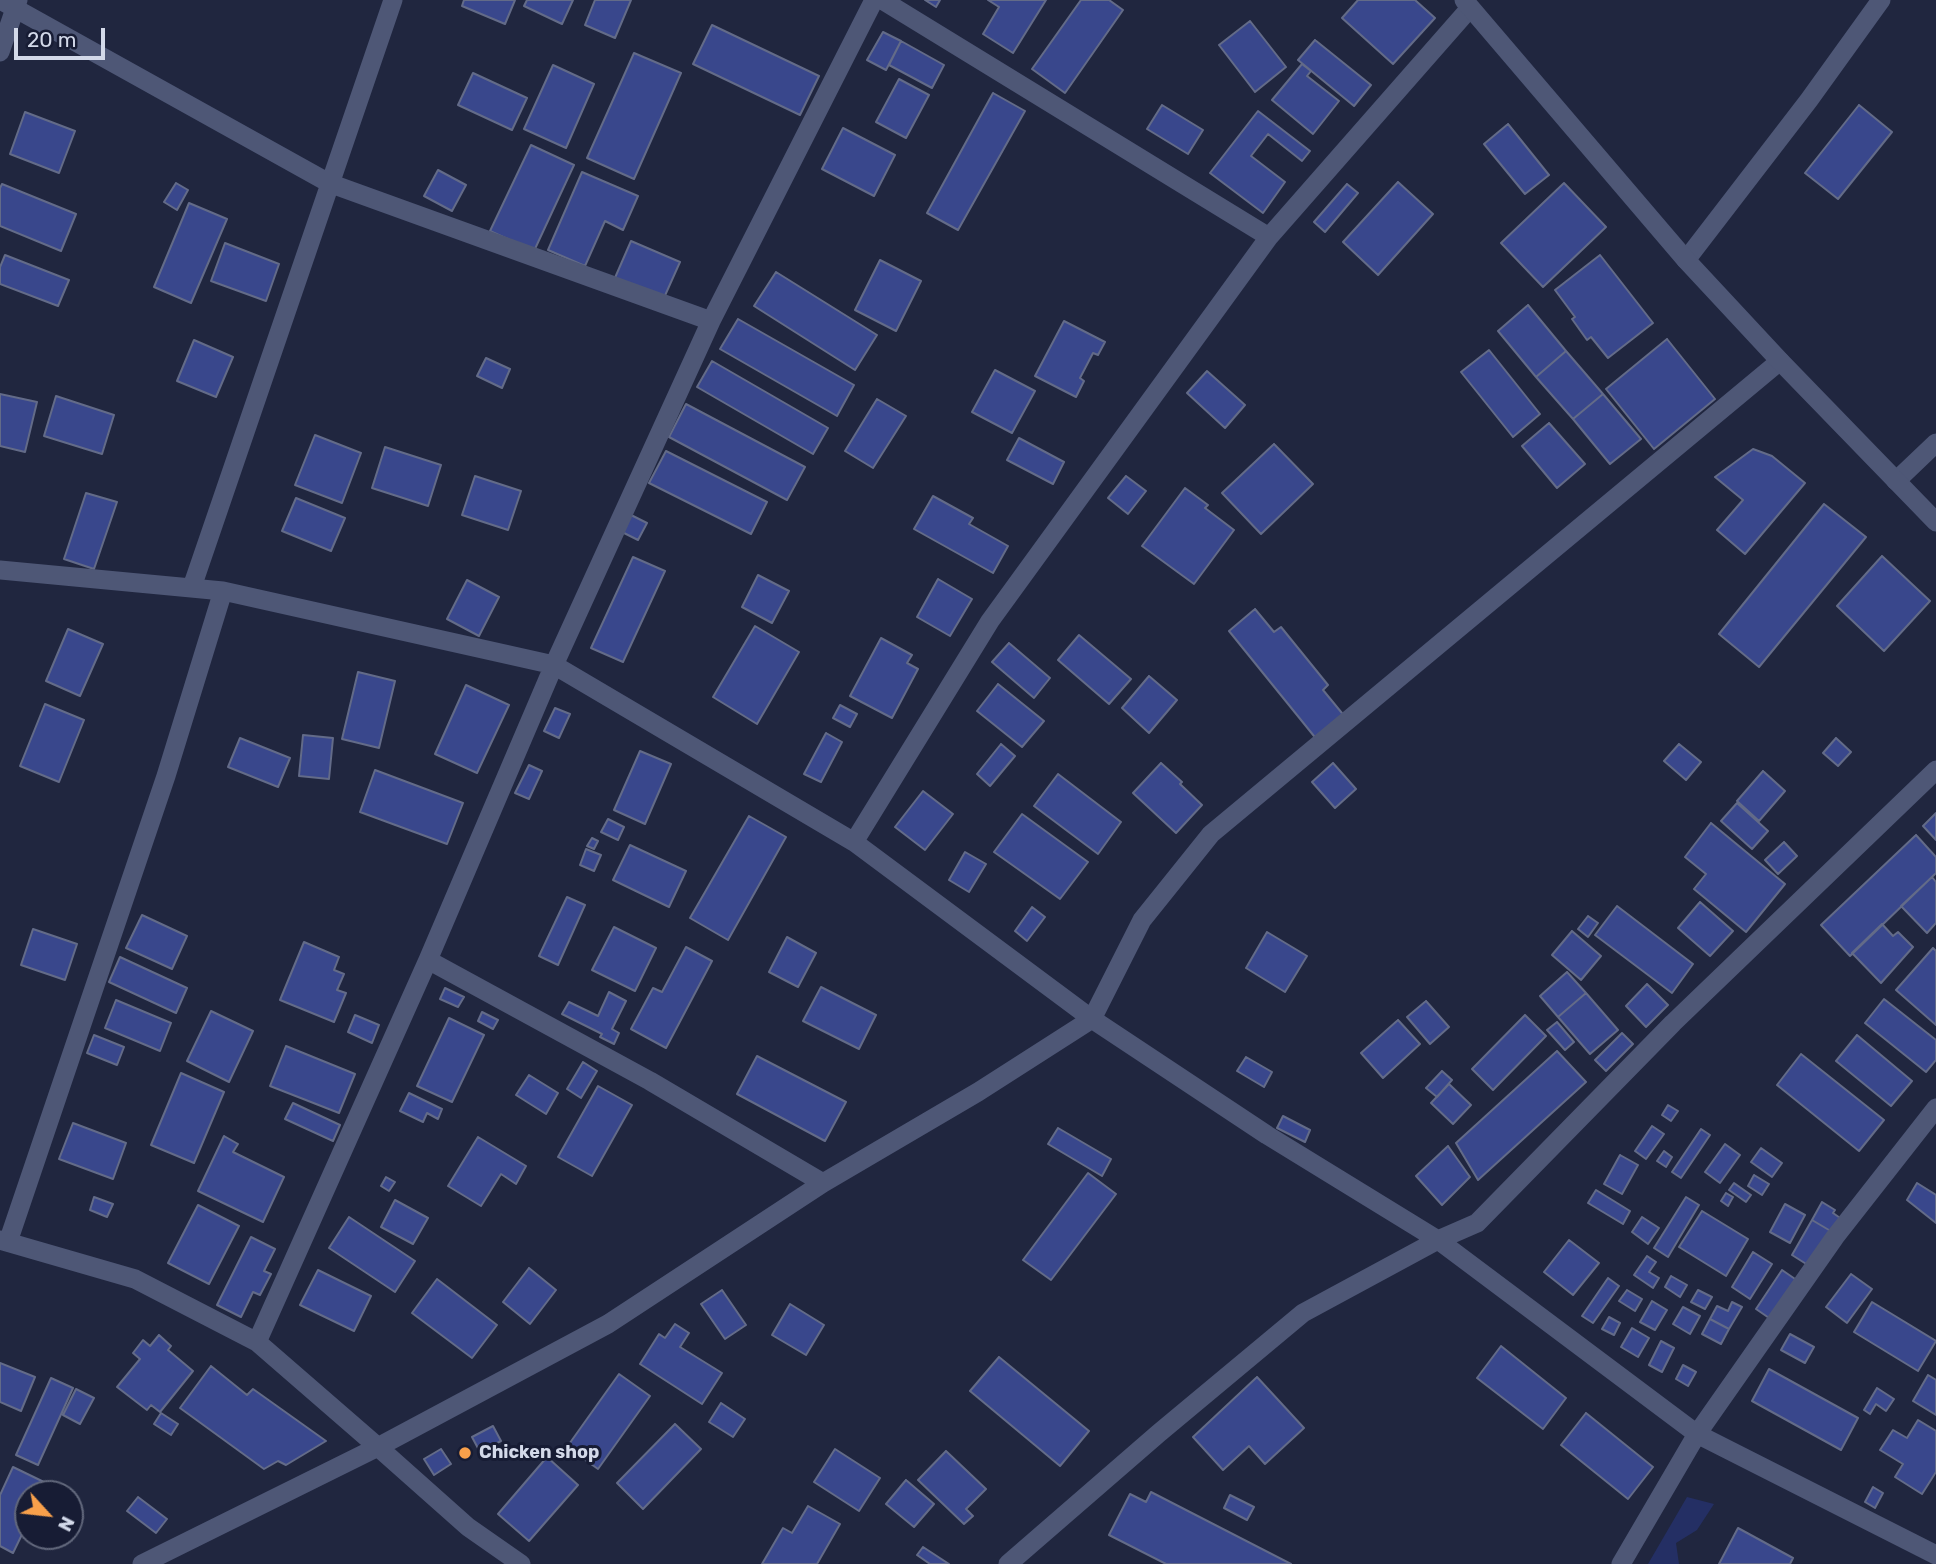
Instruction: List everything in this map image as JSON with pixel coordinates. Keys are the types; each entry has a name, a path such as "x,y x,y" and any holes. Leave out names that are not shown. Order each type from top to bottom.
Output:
{"street":[{"path":"192,587 393,0"},
{"path":"257,1342 428,960 554,665 711,321 874,0"},
{"path":"882,0 1269,237"},
{"path":"1686,260 1809,100 1881,0"},
{"path":"0,52 11,3 329,183 711,321"},
{"path":"854,842 990,621 1269,237 1467,4 1686,260 1936,522"},
{"path":"142,1564 378,1447 608,1324 823,1183 978,1092 1092,1019 1142,920 1211,834 1780,361"},
{"path":"1896,481 1936,443"},
{"path":"0,570 222,591 554,665 854,842 1092,1019 1267,1135 1438,1240 1697,1434 1936,1555"},
{"path":"222,591 166,776 4,1240 135,1279 257,1342 468,1527 521,1564"},
{"path":"1008,1564 1303,1313 1438,1240 1477,1223 1673,1023 1936,770"},
{"path":"428,960 650,1081 823,1183"},
{"path":"1620,1564 1697,1434 1835,1237 1936,1108"}],"shaded area":[{"path":"1687,1497 1714,1504 1697,1530 1676,1543 1679,1564 1648,1564"}],"building":[{"path":"464,0 515,0 505,24 462,6"},
{"path":"527,0 573,0 562,24 524,6"},
{"path":"595,0 631,0 615,38 585,25"},
{"path":"925,0 940,0 936,7"},
{"path":"988,0 1046,0 1013,53 983,34 999,7"},
{"path":"1081,0 1109,0 1123,10 1065,93 1032,69"},
{"path":"1358,0 1415,0 1435,18 1393,64 1342,18"},
{"path":"1250,21 1286,67 1255,92 1219,45"},
{"path":"712,25 819,76 800,115 693,64"},
{"path":"883,32 901,41 886,70 867,60"},
{"path":"1315,40 1371,85 1354,106 1298,60"},
{"path":"901,41 944,65 932,88 889,65"},
{"path":"634,53 681,73 634,179 587,158"},
{"path":"1302,64 1311,71 1307,76 1339,101 1313,134 1272,100"},
{"path":"553,65 594,84 566,148 524,129"},
{"path":"473,73 527,98 512,130 458,105"},
{"path":"899,79 929,95 906,138 876,122"},
{"path":"993,93 1025,111 958,230 927,213"},
{"path":"1162,105 1203,130 1188,154 1147,129"},
{"path":"1859,105 1892,132 1838,199 1805,173"},
{"path":"1258,111 1310,151 1302,161 1268,134 1251,156 1285,182 1263,213 1210,173"},
{"path":"25,112 75,131 59,173 10,154"},
{"path":"1508,124 1549,175 1525,194 1484,144"},
{"path":"843,128 895,155 874,196 822,169"},
{"path":"531,145 574,165 534,251 490,231"},
{"path":"438,170 466,185 452,211 424,196"},
{"path":"582,172 638,196 623,230 605,221 585,266 548,250"},
{"path":"1398,182 1433,214 1378,275 1343,242"},
{"path":"176,183 188,190 177,210 164,202"},
{"path":"1564,183 1606,227 1543,287 1501,243"},
{"path":"2,184 76,214 61,251 0,226"},
{"path":"1347,184 1358,193 1325,232 1314,222"},
{"path":"189,203 227,219 191,303 154,287"},
{"path":"631,241 680,262 663,300 614,280"},
{"path":"225,243 279,264 266,301 211,281"},
{"path":"5,255 69,280 58,306 0,284 0,267"},
{"path":"1600,255 1653,323 1608,358 1591,337 1587,340 1572,319 1575,317 1555,290"},
{"path":"880,260 921,281 896,331 855,310"},
{"path":"776,272 877,335 855,370 754,306"},
{"path":"1528,305 1566,351 1536,377 1498,331"},
{"path":"738,319 854,385 837,416 720,349"},
{"path":"1064,321 1105,342 1098,355 1093,353 1080,378 1084,381 1076,397 1035,376"},
{"path":"1667,339 1715,399 1654,449 1606,389"},
{"path":"194,340 233,357 216,397 177,381"},
{"path":"1489,350 1540,414 1513,437 1461,372"},
{"path":"1566,351 1603,394 1573,419 1536,377"},
{"path":"486,358 510,369 502,388 477,376"},
{"path":"712,361 828,428 813,454 697,387"},
{"path":"995,370 1035,391 1012,433 972,412"},
{"path":"1207,371 1245,405 1225,428 1187,393"},
{"path":"0,394 37,402 25,452 0,446"},
{"path":"1603,394 1641,439 1610,464 1573,419"},
{"path":"56,396 114,415 102,454 44,436"},
{"path":"877,399 906,416 873,468 845,451"},
{"path":"686,404 805,467 787,500 669,437"},
{"path":"1549,423 1585,464 1557,488 1522,446"},
{"path":"315,435 361,453 342,503 295,485"},
{"path":"1019,438 1064,462 1053,484 1007,460"},
{"path":"1274,444 1313,484 1261,534 1222,493"},
{"path":"385,447 441,465 428,506 372,488"},
{"path":"1753,449 1772,456 1805,483 1745,554 1717,530 1743,500 1715,477"},
{"path":"666,451 767,502 751,534 649,483"},
{"path":"475,476 521,491 508,530 462,515"},
{"path":"1126,476 1146,491 1128,514 1108,498"},
{"path":"1185,488 1208,505 1205,508 1234,530 1194,584 1142,546"},
{"path":"86,493 117,502 94,569 64,559"},
{"path":"933,496 973,518 969,524 1008,546 993,573 914,529"},
{"path":"296,498 345,518 331,551 282,531"},
{"path":"1824,504 1866,537 1759,667 1719,634"},
{"path":"631,515 647,523 638,540 622,532"},
{"path":"1882,556 1930,601 1884,651 1837,606"},
{"path":"633,557 665,571 623,662 591,648"},
{"path":"758,575 789,591 772,623 742,607"},
{"path":"938,579 972,599 950,636 917,617"},
{"path":"467,580 499,597 479,636 447,619"},
{"path":"1255,609 1274,632 1281,627 1328,685 1323,690 1346,718 1318,741 1229,631"},
{"path":"755,626 799,652 757,724 713,697"},
{"path":"68,629 103,644 80,696 46,681"},
{"path":"1079,635 1131,679 1109,704 1058,660"},
{"path":"881,638 912,655 907,663 918,669 892,718 850,696"},
{"path":"1009,643 1050,678 1034,698 992,662"},
{"path":"358,672 395,681 379,748 342,739"},
{"path":"1149,676 1177,700 1149,733 1122,708"},
{"path":"998,684 1044,721 1022,747 977,711"},
{"path":"466,685 509,705 477,773 435,754"},
{"path":"45,704 84,720 59,782 20,766"},
{"path":"840,705 857,714 850,727 833,718"},
{"path":"555,708 570,714 559,738 544,731"},
{"path":"826,733 842,742 821,782 804,774"},
{"path":"303,735 333,738 329,779 299,776"},
{"path":"240,738 290,758 278,787 228,767"},
{"path":"1836,738 1851,752 1838,766 1823,753"},
{"path":"1001,744 1015,756 990,786 977,774"},
{"path":"1679,744 1701,762 1686,780 1664,761"},
{"path":"640,751 671,764 645,824 614,810"},
{"path":"1161,763 1202,805 1176,833 1133,793"},
{"path":"1333,763 1356,789 1335,808 1312,782"},
{"path":"529,765 542,771 529,799 515,793"},
{"path":"375,770 463,803 447,844 360,812"},
{"path":"1763,771 1785,791 1759,821 1737,801"},
{"path":"1058,774 1121,822 1098,854 1034,806"},
{"path":"923,791 953,814 925,850 895,827"},
{"path":"1737,803 1768,831 1752,849 1721,821"},
{"path":"1936,813 1936,840 1923,826"},
{"path":"1022,814 1088,862 1060,899 994,852"},
{"path":"749,816 786,837 728,940 690,918"},
{"path":"608,819 624,827 618,840 601,832"},
{"path":"1711,823 1785,884 1746,932 1694,889 1706,874 1685,857"},
{"path":"1916,835 1936,857 1936,873 1850,956 1821,925"},
{"path":"592,838 598,841 594,849 587,846"},
{"path":"1784,842 1797,856 1778,874 1765,860"},
{"path":"630,845 686,871 669,907 613,880"},
{"path":"586,849 601,855 594,871 580,865"},
{"path":"965,852 986,864 969,892 949,880"},
{"path":"1932,877 1936,882 1936,923 1927,933 1901,906"},
{"path":"567,897 585,905 558,965 539,956"},
{"path":"1700,902 1733,931 1710,956 1678,928"},
{"path":"1617,906 1693,964 1672,993 1595,935"},
{"path":"1032,907 1045,917 1027,941 1015,931"},
{"path":"142,915 187,936 172,969 126,948"},
{"path":"1588,916 1598,923 1588,937 1578,929"},
{"path":"1882,924 1893,936 1898,932 1913,947 1881,983 1852,953"},
{"path":"614,927 656,948 635,991 592,970"},
{"path":"33,929 77,944 65,980 21,965"},
{"path":"1572,931 1601,956 1581,980 1552,955"},
{"path":"1267,932 1307,956 1285,992 1246,968"},
{"path":"787,937 816,953 798,987 769,972"},
{"path":"304,942 339,957 334,970 344,974 337,990 346,993 334,1022 280,1000"},
{"path":"686,947 712,961 666,1048 631,1029 653,988 662,992"},
{"path":"1933,948 1936,951 1936,1025 1896,990"},
{"path":"120,957 187,988 176,1013 109,982"},
{"path":"1567,972 1586,993 1558,1017 1540,996"},
{"path":"1647,984 1668,1005 1646,1027 1626,1006"},
{"path":"821,987 876,1015 859,1049 803,1021"},
{"path":"445,988 464,997 458,1007 440,999"},
{"path":"609,992 626,1001 612,1029 619,1033 614,1044 600,1037 602,1034 562,1014 569,1002 598,1016"},
{"path":"1586,993 1618,1030 1590,1054 1558,1017"},
{"path":"1884,999 1936,1040 1936,1060 1926,1072 1865,1023"},
{"path":"116,1000 171,1023 160,1051 105,1028"},
{"path":"1426,1001 1449,1027 1430,1044 1407,1017"},
{"path":"211,1011 253,1031 229,1082 187,1061"},
{"path":"482,1012 498,1020 493,1029 478,1021"},
{"path":"355,1015 379,1025 372,1043 348,1032"},
{"path":"1525,1015 1546,1036 1493,1090 1472,1069"},
{"path":"449,1018 484,1035 452,1102 417,1086"},
{"path":"1398,1020 1420,1044 1383,1078 1361,1053"},
{"path":"1557,1022 1574,1042 1565,1050 1547,1030"},
{"path":"1622,1033 1633,1044 1606,1071 1595,1060"},
{"path":"94,1035 124,1047 117,1065 87,1053"},
{"path":"1857,1035 1912,1081 1891,1106 1836,1061"},
{"path":"286,1046 355,1074 339,1113 270,1086"},
{"path":"1557,1051 1586,1082 1478,1180 1456,1143"},
{"path":"1801,1054 1884,1120 1859,1151 1777,1085"},
{"path":"757,1056 846,1102 825,1141 737,1094"},
{"path":"1246,1057 1272,1072 1264,1087 1237,1071"},
{"path":"583,1062 597,1071 581,1098 567,1089"},
{"path":"1442,1071 1452,1080 1437,1097 1426,1088"},
{"path":"181,1073 224,1092 194,1163 151,1145"},
{"path":"529,1075 558,1093 546,1114 516,1095"},
{"path":"1449,1084 1471,1105 1453,1124 1431,1103"},
{"path":"598,1086 632,1105 592,1176 558,1157"},
{"path":"409,1093 442,1109 438,1119 427,1113 423,1122 400,1111"},
{"path":"293,1103 340,1125 333,1141 285,1119"},
{"path":"1668,1105 1678,1111 1671,1121 1662,1115"},
{"path":"1283,1116 1310,1130 1305,1142 1277,1128"},
{"path":"73,1123 126,1143 113,1179 59,1159"},
{"path":"1652,1126 1664,1134 1646,1159 1635,1151"},
{"path":"1058,1128 1111,1159 1102,1176 1048,1144"},
{"path":"1701,1129 1710,1135 1681,1178 1672,1172"},
{"path":"224,1136 238,1144 233,1152 284,1177 263,1222 198,1191"},
{"path":"478,1137 526,1166 516,1184 501,1174 481,1206 448,1186"},
{"path":"1725,1144 1740,1155 1720,1183 1705,1172"},
{"path":"1448,1146 1470,1177 1442,1205 1416,1176"},
{"path":"1761,1148 1782,1163 1772,1177 1751,1162"},
{"path":"1664,1151 1672,1157 1666,1167 1657,1161"},
{"path":"1620,1155 1638,1165 1622,1194 1604,1184"},
{"path":"1088,1173 1116,1194 1051,1280 1023,1260"},
{"path":"1754,1175 1769,1184 1762,1195 1748,1186"},
{"path":"386,1177 395,1182 389,1191 381,1186"},
{"path":"1734,1183 1751,1195 1746,1202 1729,1190"},
{"path":"1917,1183 1936,1195 1936,1223 1907,1200"},
{"path":"1596,1190 1630,1211 1623,1224 1588,1203"},
{"path":"1726,1193 1733,1197 1728,1206 1721,1201"},
{"path":"94,1197 113,1204 107,1217 90,1210"},
{"path":"1686,1197 1699,1205 1668,1257 1654,1248"},
{"path":"395,1200 428,1218 413,1244 381,1227"},
{"path":"1822,1202 1835,1210 1833,1213 1843,1220 1834,1233 1812,1220"},
{"path":"1785,1204 1805,1215 1790,1243 1770,1232"},
{"path":"198,1205 239,1226 209,1284 168,1263"},
{"path":"1702,1211 1748,1239 1726,1276 1679,1247"},
{"path":"349,1217 415,1261 395,1292 329,1248"},
{"path":"1642,1217 1659,1228 1648,1244 1632,1232"},
{"path":"1812,1220 1834,1233 1811,1267 1792,1255"},
{"path":"251,1237 275,1249 264,1271 271,1274 260,1295 253,1292 241,1317 217,1305"},
{"path":"1569,1240 1599,1263 1573,1295 1544,1272"},
{"path":"1753,1252 1772,1264 1750,1299 1732,1287"},
{"path":"1647,1256 1656,1262 1649,1272 1659,1278 1653,1288 1634,1275"},
{"path":"529,1268 556,1290 530,1324 503,1302"},
{"path":"318,1270 371,1296 354,1331 300,1305"},
{"path":"1782,1270 1798,1281 1772,1320 1756,1309"},
{"path":"1851,1274 1872,1289 1847,1323 1826,1307"},
{"path":"1671,1276 1687,1285 1680,1297 1665,1287"},
{"path":"1608,1278 1619,1286 1593,1323 1582,1316"},
{"path":"437,1279 497,1325 472,1358 412,1313"},
{"path":"722,1290 746,1325 725,1339 701,1304"},
{"path":"1627,1290 1642,1299 1635,1311 1619,1301"},
{"path":"1698,1290 1712,1297 1705,1309 1691,1302"},
{"path":"1652,1301 1667,1310 1655,1330 1640,1322"},
{"path":"1732,1302 1742,1307 1729,1329 1710,1319 1717,1306 1728,1311"},
{"path":"1872,1302 1936,1341 1918,1371 1854,1332"},
{"path":"790,1304 824,1325 806,1355 772,1335"},
{"path":"1683,1307 1700,1316 1690,1334 1673,1324"},
{"path":"1609,1317 1620,1323 1614,1335 1602,1329"},
{"path":"1710,1319 1729,1329 1721,1344 1702,1334"},
{"path":"675,1324 689,1333 680,1347 722,1373 702,1404 640,1364 659,1334 665,1338"},
{"path":"1632,1328 1649,1338 1638,1357 1621,1347"},
{"path":"1790,1334 1814,1347 1805,1363 1781,1350"},
{"path":"159,1335 171,1346 168,1350 193,1371 160,1412 151,1405 147,1410 117,1387 140,1359 133,1353 143,1340 150,1346"},
{"path":"1661,1341 1674,1348 1662,1372 1649,1365"},
{"path":"1501,1346 1566,1398 1543,1429 1477,1378"},
{"path":"999,1357 1089,1431 1060,1466 970,1391"},
{"path":"0,1363 35,1377 21,1411 0,1402"},
{"path":"1683,1365 1696,1372 1688,1386 1676,1379"},
{"path":"211,1366 247,1395 253,1389 326,1441 286,1465 278,1461 264,1469 180,1408"},
{"path":"1769,1369 1858,1418 1841,1450 1752,1401"},
{"path":"619,1374 650,1396 598,1469 567,1447"},
{"path":"1928,1375 1936,1380 1936,1415 1913,1401"},
{"path":"1257,1377 1304,1428 1265,1464 1249,1446 1223,1470 1193,1437"},
{"path":"51,1378 73,1388 38,1465 16,1455"},
{"path":"1877,1388 1894,1399 1886,1411 1876,1404 1870,1414 1864,1410"},
{"path":"76,1389 94,1398 80,1424 63,1415"},
{"path":"721,1403 745,1419 733,1437 709,1422"},
{"path":"161,1413 178,1424 171,1435 154,1424"},
{"path":"1586,1413 1653,1467 1628,1499 1561,1445"},
{"path":"1918,1420 1936,1431 1936,1472 1922,1494 1895,1477 1903,1464 1880,1450 1893,1430 1907,1438"},
{"path":"675,1424 701,1449 643,1509 617,1483"},
{"path":"493,1426 501,1441 480,1452 472,1437"},
{"path":"441,1449 451,1464 434,1475 424,1459"},
{"path":"835,1449 880,1478 859,1511 814,1482"},
{"path":"946,1451 986,1489 966,1509 973,1516 964,1524 918,1480"},
{"path":"547,1457 578,1485 529,1541 498,1514"},
{"path":"13,1467 40,1480 14,1480 13,1553 0,1546 0,1495"},
{"path":"906,1480 934,1504 914,1527 886,1504"},
{"path":"1873,1487 1883,1493 1875,1508 1865,1502"},
{"path":"1151,1492 1291,1564 1166,1564 1109,1535 1130,1494 1146,1502"},
{"path":"1230,1495 1254,1507 1247,1520 1224,1508"},
{"path":"138,1497 167,1519 156,1533 127,1511"},
{"path":"808,1506 840,1524 817,1564 762,1564 783,1528 792,1533"},
{"path":"1738,1528 1793,1558 1790,1564 1719,1564"},
{"path":"923,1547 949,1564 930,1564 917,1555"}],"place":[{"name":"Chicken shop","path":"465,1453"}]}
